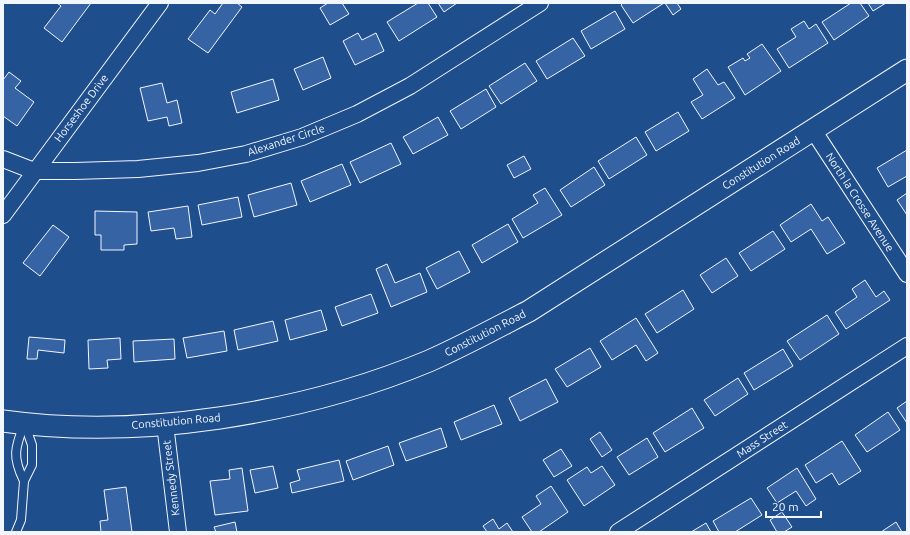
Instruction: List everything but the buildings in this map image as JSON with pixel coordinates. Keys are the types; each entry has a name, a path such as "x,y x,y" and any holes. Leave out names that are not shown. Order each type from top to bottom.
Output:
{"street":[{"name":"Horseshoe Drive","path":"3,214 160,3"},
{"name":"Alexander Circle","path":"3,159 34,171 138,169 198,163 246,154 302,137 357,114 410,86 540,3"},
{"name":"Constitution Road","path":"3,421 24,424 101,426 165,424 226,416 326,395 377,380 428,361 477,339 529,311 907,70"},
{"name":"North la Crosse Avenue","path":"813,130 907,274"},
{"name":"Mass Street","path":"618,532 907,346"},
{"name":"Kennedy Street","path":"165,424 178,532"}],"lane":[{"path":"24,424 16,445 16,466 24,480"},
{"path":"16,532 21,520 24,480 32,465 32,445 24,424"}]}
